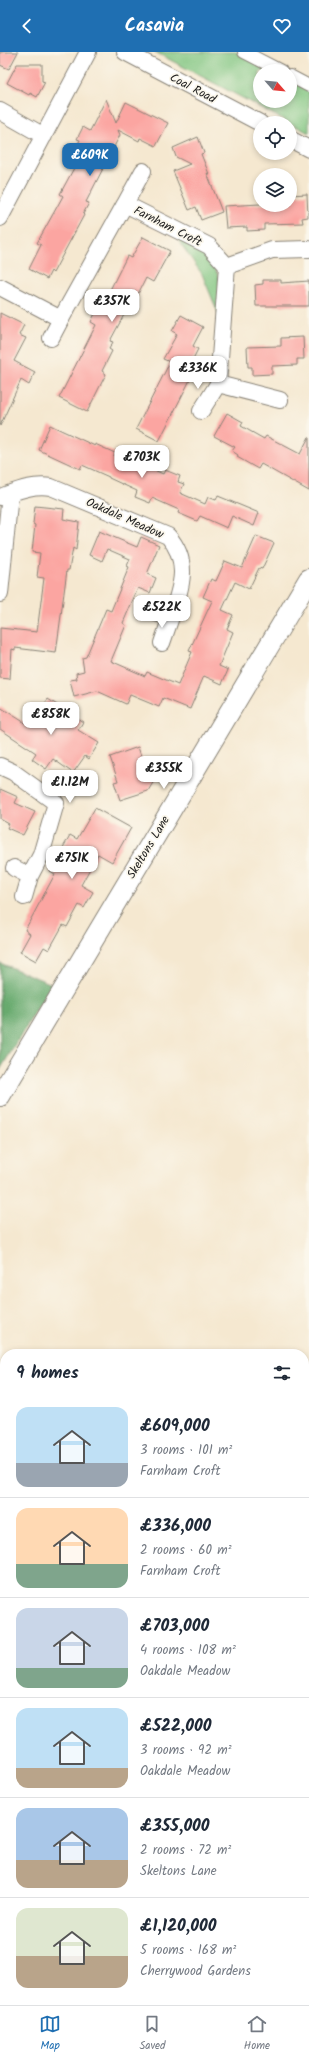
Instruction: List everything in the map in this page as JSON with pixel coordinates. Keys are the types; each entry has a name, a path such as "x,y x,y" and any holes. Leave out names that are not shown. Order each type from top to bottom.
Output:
{"street":[{"path":"0,218 88,52"},
{"name":"Coal Road","path":"125,52 253,119"},
{"path":"244,52 267,64"},
{"path":"297,80 309,86"},
{"path":"0,111 44,136"},
{"path":"297,143 309,149"},
{"name":"Farnham Croft","path":"51,338 143,171"},
{"name":"Farnham Croft","path":"125,204 209,246 227,266"},
{"path":"201,411 218,384 227,266 272,250 309,249"},
{"path":"0,287 61,319"},
{"path":"218,384 280,400"},
{"name":"Oakdale Meadow","path":"5,495 40,485 51,487 168,536 175,544 180,555 182,582 164,615 162,643"},
{"path":"0,594 5,495"},
{"name":"Skeltons Lane","path":"0,1096 309,578"},
{"path":"0,766 13,772 56,803 41,855 30,876 24,896"},
{"path":"14,868 30,876"}],"green space":[{"path":"155,52 236,52 259,64 253,64 253,104"},
{"path":"297,84 309,90 309,133 297,127 297,116 277,116 261,108 297,108"},
{"path":"176,237 203,253 217,272 220,284 219,315 202,274"},
{"path":"0,963 52,984 0,1070"}],"building":[{"path":"0,52 18,52 9,69 0,65"},
{"path":"17,64 42,64 42,81 45,82 37,97 30,93 29,95 7,83"},
{"path":"106,99 116,123 126,102 168,123 156,146 140,138 139,141 118,130 120,135 86,202 89,203 83,214 84,215 53,273 51,271 47,279 29,269 41,245 37,243 63,196 60,194 74,168 67,164 80,140 77,139 83,127 90,131"},
{"path":"198,137 204,153 201,154 209,174 207,173 222,212 201,220 196,207 189,210 173,171 190,164 176,157 173,148"},
{"path":"307,194 308,217 302,218 303,223 264,224 264,230 247,231 247,227 226,228 224,206 253,204 253,212 297,212 297,195"},
{"path":"143,237 170,251 153,282 146,278 128,314 125,313 110,341 113,342 109,349 112,351 102,371 106,374 87,412 59,398 96,325 91,322 99,305 102,306 127,256 131,258"},
{"path":"263,280 281,280 281,283 309,281 309,306 256,306 255,285 263,284"},
{"path":"0,313 24,325 19,335 26,338 14,361 35,372 29,385 21,380 0,426"},
{"path":"181,315 203,327 193,346 198,349 185,375 191,378 159,441 136,429 170,362 163,359 177,334 172,331"},
{"path":"303,337 304,359 297,359 297,365 272,366 272,374 252,375 252,367 248,367 247,347 281,346 281,338"},
{"path":"227,413 243,422 241,426 264,439 266,436 300,454 309,437 309,491 261,464 258,469 237,457 238,455 232,451 235,447 214,436"},
{"path":"50,425 95,446 95,444 115,453 114,456 140,467 141,464 163,474 165,470 180,476 178,482 184,484 180,493 205,504 208,497 216,500 218,496 259,513 254,526 232,516 227,528 200,516 197,521 178,513 179,510 152,498 150,503 135,497 137,491 109,477 82,465 80,469 39,450"},
{"path":"35,506 64,509 63,519 79,522 76,550 73,548 69,570 67,570 56,653 15,648 15,650 12,649 10,679 0,678 0,628 37,632 44,578 37,577 40,553 32,552 35,525 33,524"},
{"path":"99,531 137,547 141,537 159,545 147,574 156,578 150,593 138,588 123,623 126,625 111,661 145,676 147,672 178,685 192,652 189,651 212,601 203,597 211,579 216,581 225,561 242,568 256,536 274,543 262,569 259,568 249,589 235,582 222,610 233,615 227,629 233,632 219,666 228,670 222,684 204,676 190,709 163,698 159,707 130,695 126,704 97,691 74,697 70,680 77,679 76,673 84,671 82,658 86,657 106,609 111,611 129,567 127,566 130,559 107,549 102,561 89,555"},
{"path":"48,699 83,722 78,730 99,743 89,759 85,756 73,773 53,759 46,769 32,759 36,753 0,729 0,707 30,726"},
{"path":"138,747 147,774 161,769 148,791 120,800 114,782 118,781 110,757"},
{"path":"0,789 18,797 15,803 35,812 23,835 7,828 9,824 0,819"},
{"path":"95,808 131,828 112,862 98,854 81,885 93,892 84,908 79,905 67,927 63,925 49,950 44,947 36,961 20,952 30,934 25,930 55,874 50,871 70,835 77,839"}]}
